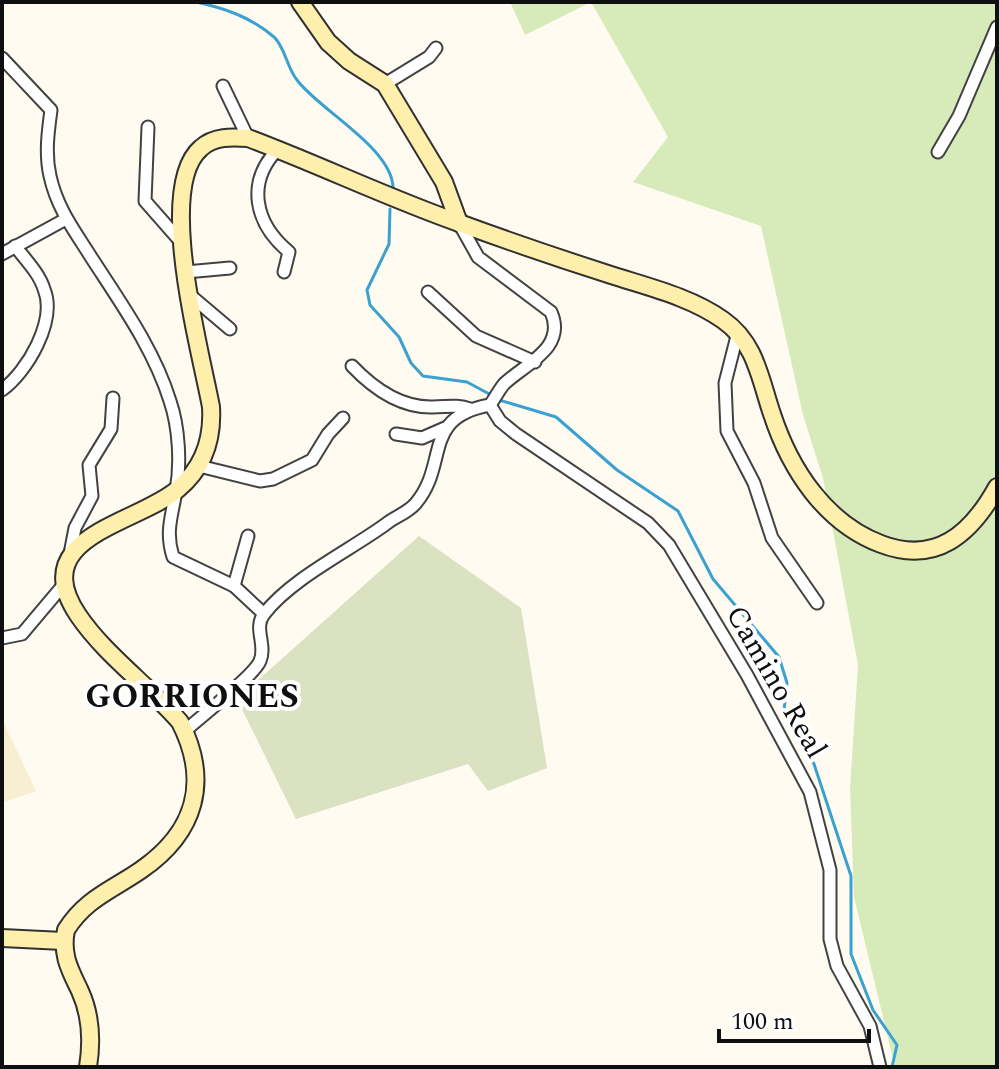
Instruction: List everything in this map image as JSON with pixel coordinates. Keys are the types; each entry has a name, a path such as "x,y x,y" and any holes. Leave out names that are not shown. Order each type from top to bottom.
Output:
{"main road":[{"path":"300,2 328,42 349,61 385,84 444,182 459,223"},
{"path":"88,1067 89,1022 81,993 67,969 63,941 75,914 89,901 140,870 180,831 192,811 197,788 196,769 185,731 160,699 77,613 65,583 70,554 88,536 177,491 199,466 212,429 181,242 181,188 188,165 200,148 213,140 248,138 459,223 671,295 721,319 738,332 750,348 787,454 822,505 855,532 909,551 933,550 953,543 975,522 997,487"},
{"path":"2,938 63,941"}],"street":[{"path":"938,152 959,116 997,27"},
{"path":"385,84 429,57 436,48"},
{"path":"2,58 51,110 47,141 49,174 66,219 134,325 170,400 177,452 177,491 168,521 167,539 173,557 234,586 264,614"},
{"path":"223,86 248,138"},
{"path":"148,127 145,201 181,242"},
{"path":"278,149 260,171 258,181 266,225 273,238 289,252 284,272"},
{"path":"2,254 66,219"},
{"path":"396,434 422,438 445,428 470,409 490,405 499,391 535,362 554,334 551,312 478,257 459,223"},
{"path":"2,390 23,370 40,334 47,306 41,282 15,246"},
{"path":"186,272 230,268"},
{"path":"428,292 476,336 535,362"},
{"path":"191,296 230,329"},
{"path":"738,332 725,383 727,431 754,483 772,538 786,563 817,603"},
{"path":"352,366 374,386 412,406 460,405 470,409"},
{"path":"70,554 75,528 92,496 89,465 111,429 113,398"},
{"name":"Camino Real","path":"490,405 500,421 648,523 669,545 747,675 810,792 830,870 830,939 837,966 870,1026 880,1067"},
{"path":"199,466 260,481 273,479 312,460 328,434 343,418"},
{"path":"185,731 256,668 263,649 259,623 264,614 311,574 408,512 426,484 445,428"},
{"path":"234,586 248,536"},
{"path":"2,638 22,634 65,583"}],"shaded area":[{"path":"2,719 36,791 2,803"}],"green space":[{"path":"510,2 591,2 525,35"},
{"path":"591,2 997,2 997,1067 895,1067 854,897 850,789 858,665 823,478 803,415 761,226 633,182 668,137"},
{"path":"419,536 521,608 547,768 488,791 468,764 296,819 237,699"}],"waterway":[{"path":"171,2 176,2"},
{"path":"196,2 237,14 274,37 291,70 307,92 382,159 393,189"},
{"path":"390,209 389,244 367,290 370,305 399,337 411,363 423,376 467,382 493,396"},
{"path":"499,400 556,417 617,470 678,511 713,579 779,657 787,683 784,710 814,764 851,876 851,954 873,1010 897,1045 892,1067"}],"district":[{"name":"GORRIONES","path":"192,697"}]}
